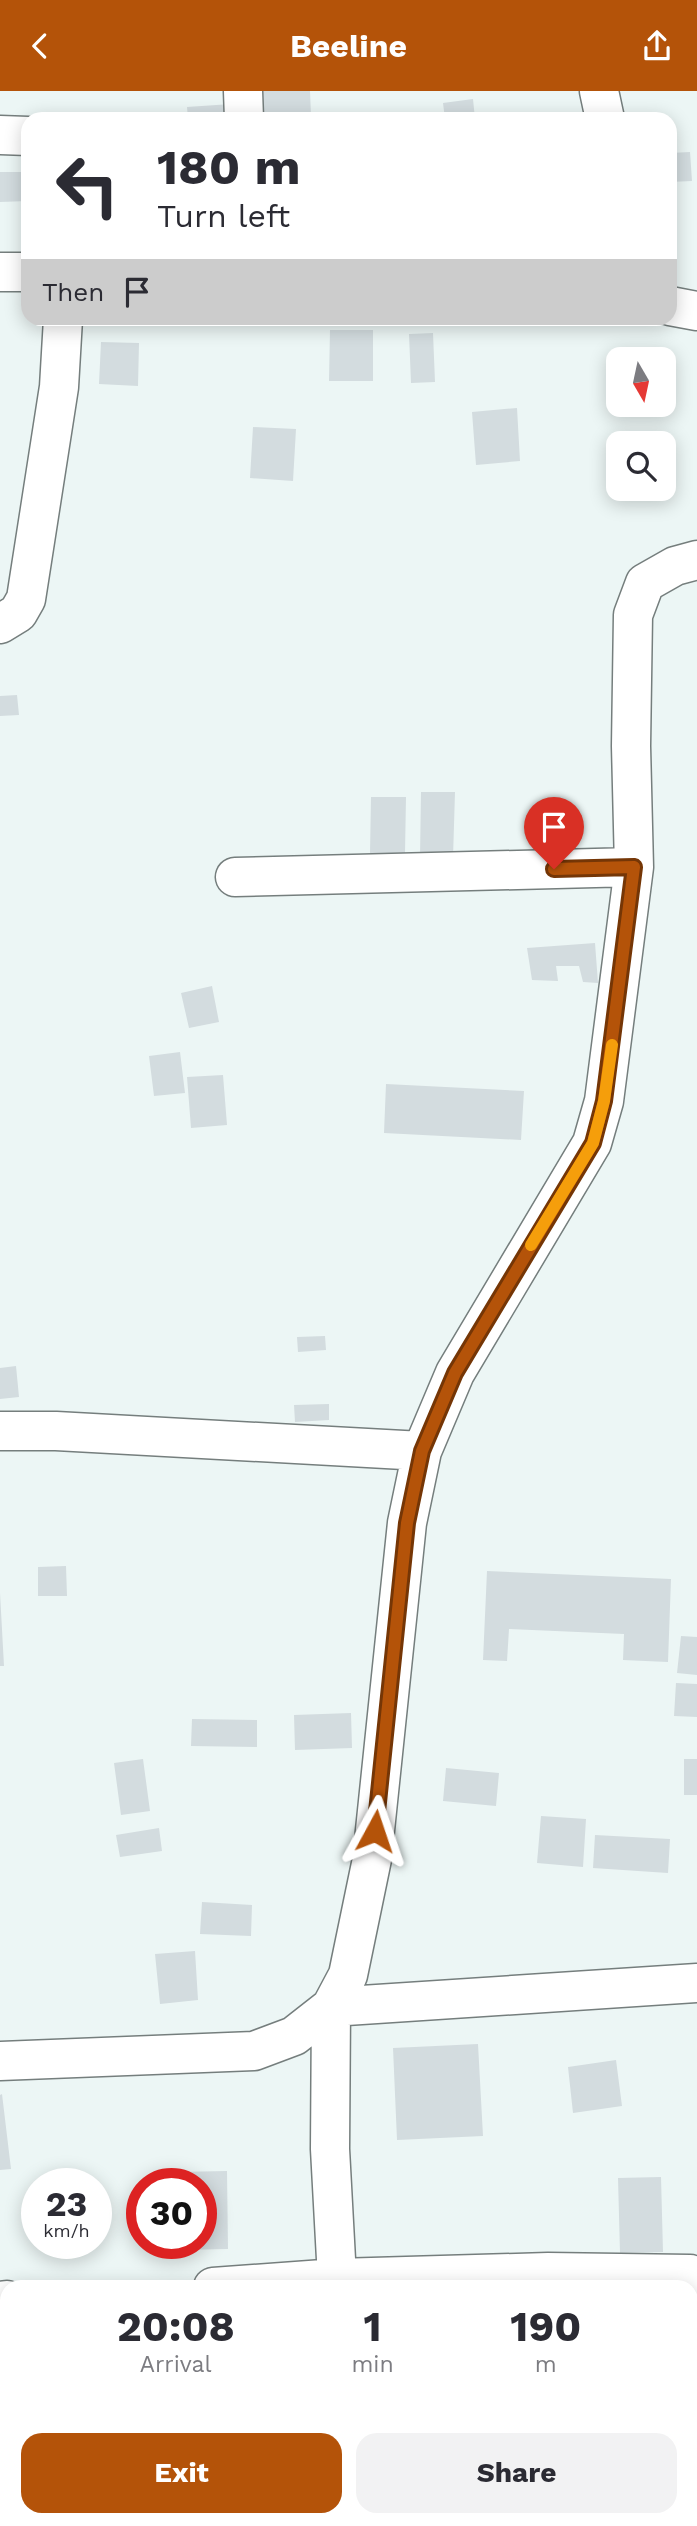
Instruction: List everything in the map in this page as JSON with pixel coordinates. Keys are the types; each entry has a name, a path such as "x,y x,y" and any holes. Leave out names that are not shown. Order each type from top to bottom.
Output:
{"street":[{"path":"243,91 244,112"},
{"path":"600,91 604,112"},
{"path":"0,135 21,136"},
{"path":"0,272 21,272"},
{"path":"677,307 697,311"},
{"path":"0,624 18,613 26,599 59,387 63,326"},
{"path":"0,2061 254,2051 294,2036 331,2007 348,1975 372,1859 406,1535 422,1451 455,1373 593,1143 604,1101 634,867 631,746 633,615 645,583 675,566 697,560"},
{"path":"235,877 634,867"},
{"path":"0,1431 56,1431 422,1451"},
{"path":"331,2007 697,1983"},
{"path":"331,2007 330,2149 337,2278"},
{"path":"309,2280 574,2272 690,2274 695,2280"}],"building":[{"path":"257,91 310,91 311,112 258,112"},
{"path":"473,99 474,112 444,112 443,103"},
{"path":"231,104 232,112 187,112 187,107"},
{"path":"690,152 692,181 677,182 677,153"},
{"path":"0,172 21,172 21,201 0,202"},
{"path":"330,330 373,330 373,381 329,381"},
{"path":"433,333 435,382 411,383 409,334"},
{"path":"101,342 139,343 138,386 99,384"},
{"path":"517,408 520,461 476,465 472,412"},
{"path":"253,427 296,429 293,481 250,478"},
{"path":"17,695 19,715 0,716 0,696"},
{"path":"421,792 455,792 453,858 420,857"},
{"path":"371,797 406,797 405,853 370,853"},
{"path":"595,943 598,983 583,982 579,966 556,966 558,981 532,980 527,948"},
{"path":"212,986 219,1022 189,1028 181,993"},
{"path":"180,1052 185,1093 154,1096 149,1056"},
{"path":"223,1075 227,1125 191,1128 187,1077"},
{"path":"386,1084 524,1091 521,1140 384,1133"},
{"path":"325,1336 326,1350 298,1352 297,1337"},
{"path":"16,1366 19,1397 0,1399 0,1368"},
{"path":"329,1404 329,1420 295,1422 294,1405"},
{"path":"66,1566 67,1596 38,1596 38,1567"},
{"path":"487,1571 671,1579 668,1662 623,1660 624,1634 509,1629 507,1661 483,1660"},
{"path":"0,1593 4,1666 0,1666"},
{"path":"681,1636 697,1637 697,1675 677,1673"},
{"path":"676,1683 697,1684 697,1717 674,1716"},
{"path":"351,1713 352,1748 295,1750 294,1715"},
{"path":"192,1719 257,1720 257,1747 191,1746"},
{"path":"143,1759 150,1811 121,1815 114,1763"},
{"path":"684,1759 697,1759 697,1795 684,1795"},
{"path":"446,1768 499,1773 496,1806 443,1801"},
{"path":"541,1816 586,1819 583,1867 537,1863"},
{"path":"159,1828 162,1851 120,1857 116,1835"},
{"path":"595,1835 670,1839 668,1873 593,1868"},
{"path":"202,1902 252,1905 251,1936 200,1934"},
{"path":"195,1951 198,2000 160,2004 155,1954"},
{"path":"478,2044 483,2136 397,2140 393,2048"},
{"path":"616,2060 622,2106 573,2113 568,2067"},
{"path":"2,2094 11,2169 0,2170 0,2095"},
{"path":"217,2171 227,2171 228,2249 217,2249"},
{"path":"661,2177 663,2252 620,2253 618,2178"}],"slow traffic":[{"path":"531,1245 593,1143 604,1101 612,1045"}],"route":[{"path":"375,1831 407,1523 422,1451 455,1373 593,1143 604,1101 634,867 554,869"}]}
